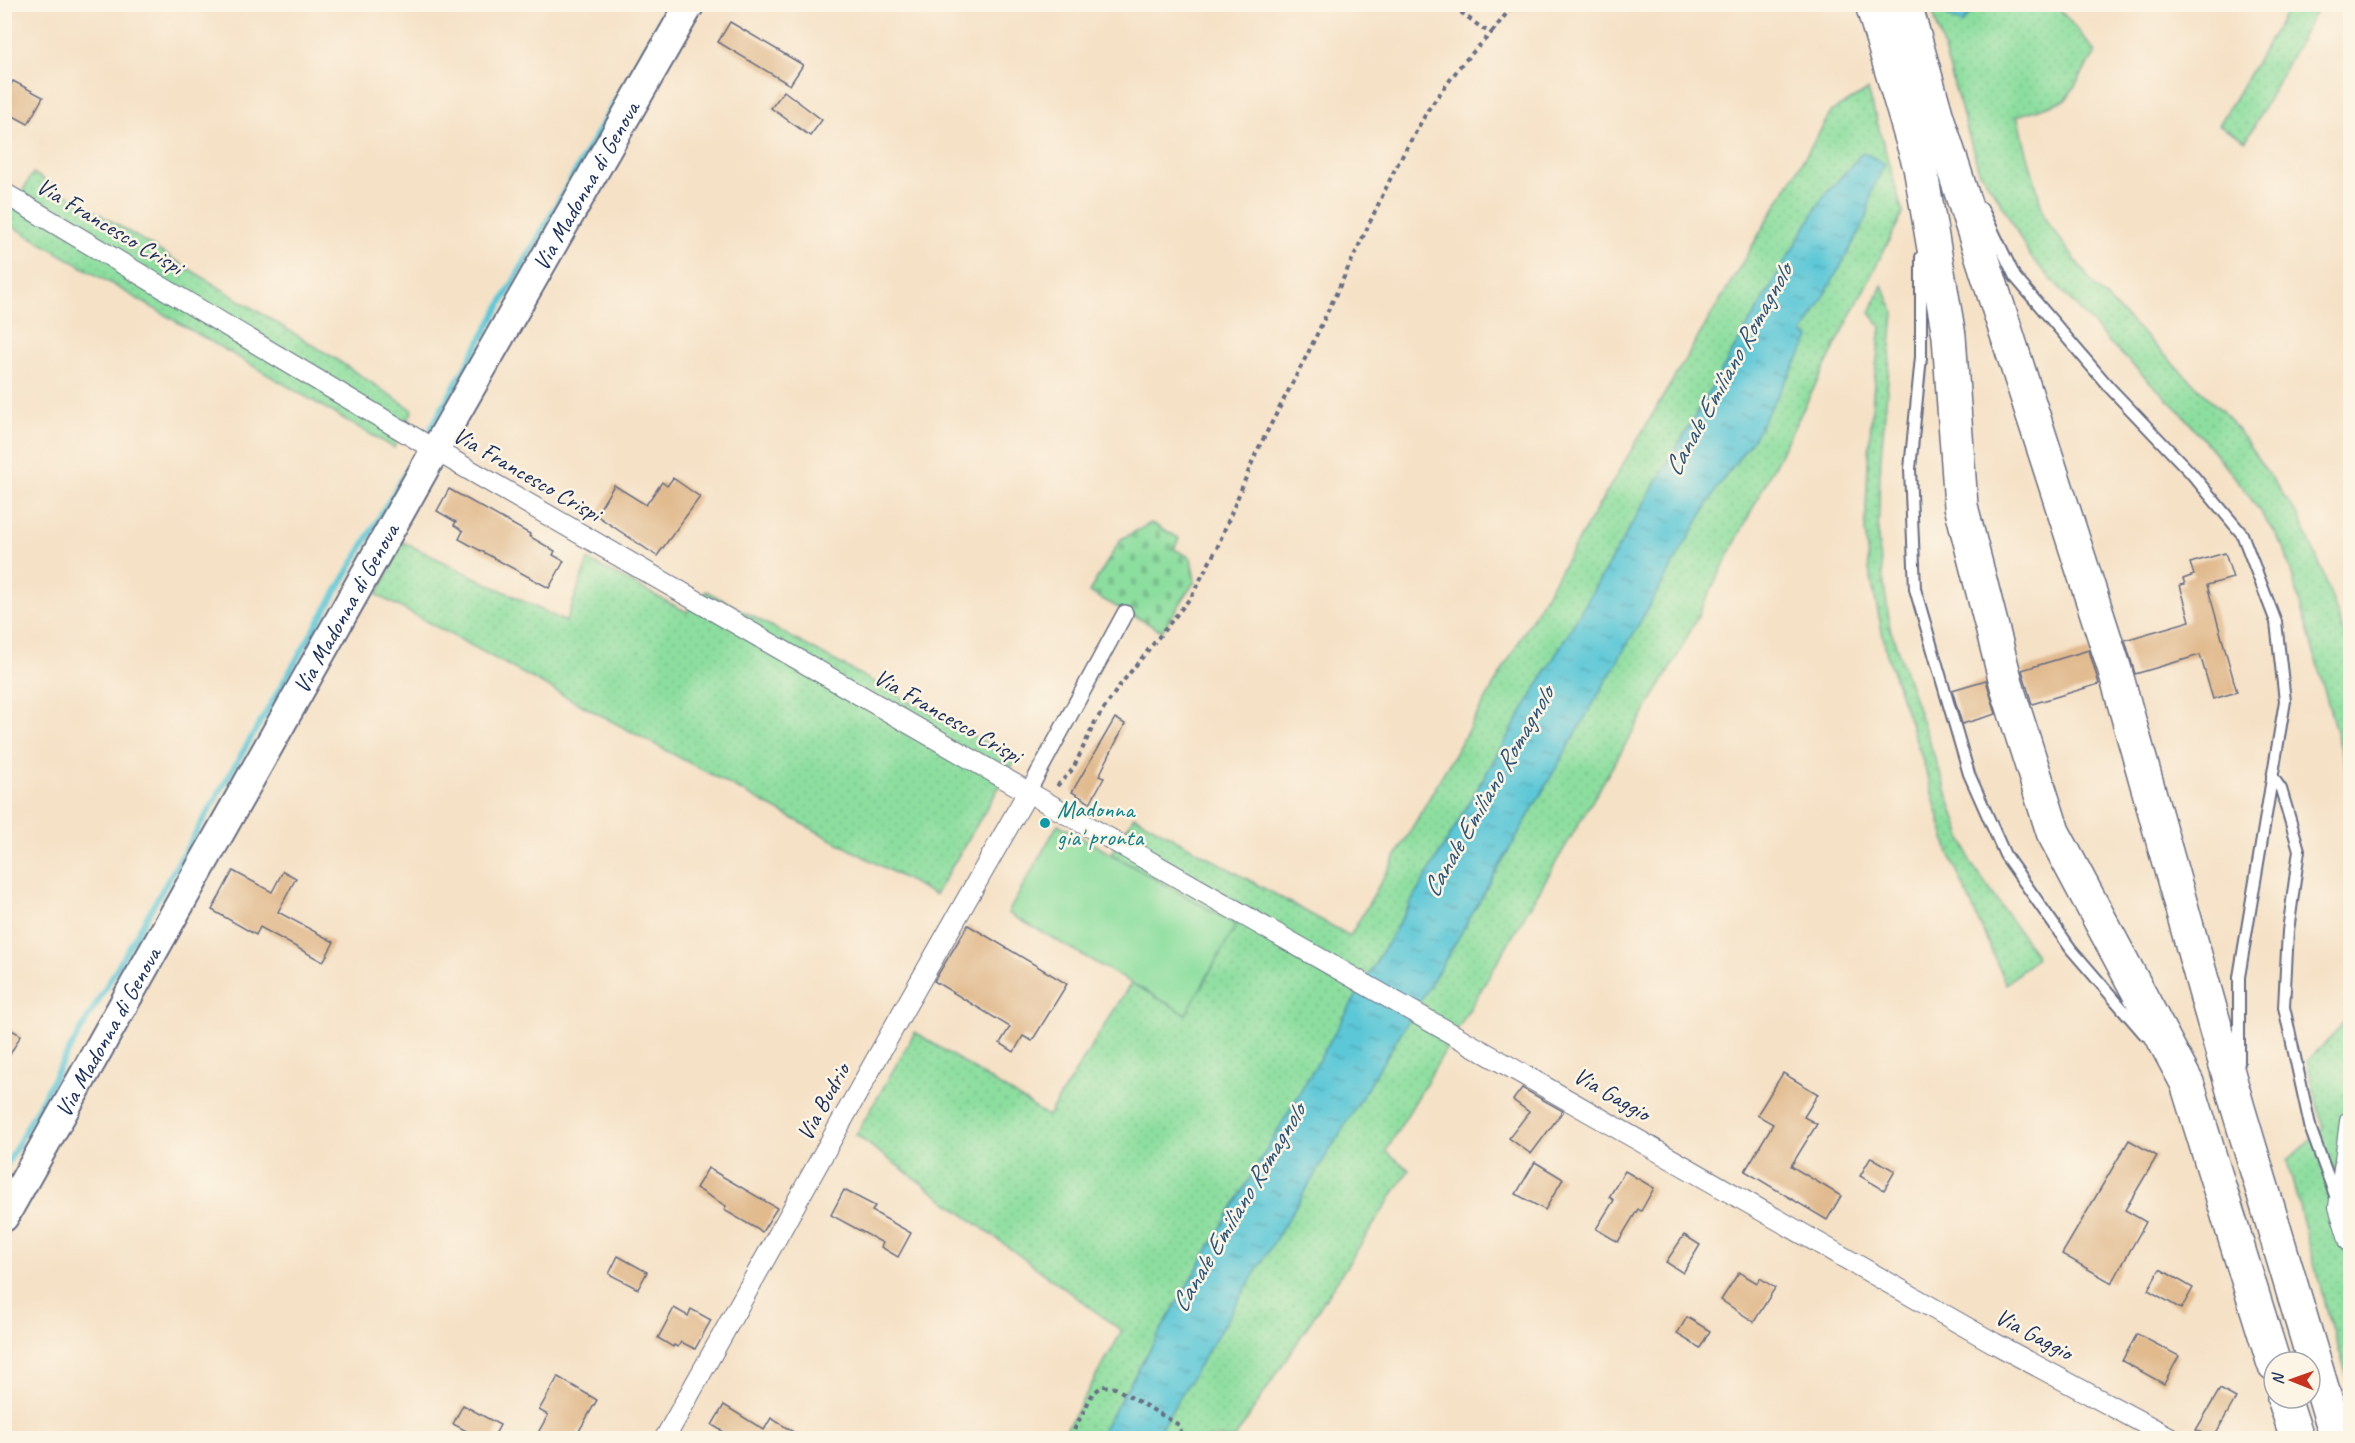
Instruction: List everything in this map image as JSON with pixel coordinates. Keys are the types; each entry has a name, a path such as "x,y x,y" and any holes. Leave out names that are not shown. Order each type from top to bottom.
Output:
{"highway":[{"path":"1872,4 1920,167 1949,336 1961,506 2010,694 2053,832 2187,1083 2270,1350"},
{"path":"1905,4 1936,114 2114,667 2238,1108 2337,1438"},
{"path":"2288,1410 2297,1438"}],"main road":[{"name":"Via Madonna di Genova","path":"4,1217 435,450 690,4"}],"street":[{"name":"Via Francesco Crispi","path":"4,193 435,450 1033,794"},
{"path":"1033,794 1125,613"},
{"name":"Via Gaggio","path":"1033,794 1994,1343 2170,1438"},
{"name":"Via Budrio","path":"665,1438 897,1023 1033,794"},
{"path":"2350,1121 2339,1206 2350,1242"}],"lane":[{"path":"1936,114 2015,277 2109,387 2191,473 2242,534 2276,622 2285,701 2240,978 2238,1108"},
{"path":"1920,167 1921,238"},
{"path":"1921,250 1921,357 1910,469 1915,589 1969,774 2005,855 2072,949 2187,1083"},
{"path":"2272,776 2281,789 2299,850 2288,931 2284,1007 2311,1130 2339,1206"}],"path":[{"path":"1450,4 1483,29 1492,32"},
{"path":"1033,794 1060,784 1073,769 1095,722 1120,685 1191,597 1217,548 1256,453 1309,351 1395,169 1428,110 1461,65 1514,4"},
{"path":"1070,1438 1093,1393 1103,1386 1115,1388 1179,1425 1183,1438"}],"green space":[{"path":"1931,5 1943,5 1941,12 1962,24 1976,5 2056,5 2096,52 2066,100 2017,116 2045,219 2097,289 2229,418 2299,517 2322,570 2350,651 2350,781 2284,547 2243,487 2179,410 2109,342 2030,256 1999,199 1979,171"},
{"path":"2290,5 2319,5 2246,141 2219,125"},
{"path":"1868,90 1903,213 1677,657 1386,1151 1409,1170 1235,1438 1061,1438 1122,1331 856,1135 915,1032 1048,1116 1131,983 1186,1014 1236,925 1111,854 1134,816 1350,936 1541,603 1832,111"},
{"path":"33,173 334,358 413,410 394,448 5,222"},
{"path":"1882,285 1894,312 1880,468 1878,539 1890,628 1971,863 2037,957 2006,984 1949,853 1922,758 1887,655 1869,569 1865,531 1868,463 1881,327 1870,313"},
{"path":"1151,523 1179,538 1174,549 1191,558 1195,581 1162,631 1089,592 1121,539"},
{"path":"403,542 566,622 588,560 687,612 706,591 1016,759 935,895 377,595"},
{"path":"1058,824 1236,925 1186,1014 1008,913"},
{"path":"2350,1008 2350,1387 2287,1161 2323,1128 2307,1061 2338,1030"}],"water":[{"path":"1943,4 1976,5 1962,24 1941,12"},
{"name":"Canale Emiliano Romagnolo","path":"1863,152 1885,164 1872,190 1867,218 1803,334 1810,338 1753,439 1719,485 1453,947 1155,1438 1098,1438 1823,197"}],"building":[{"path":"730,22 803,65 790,85 718,42"},
{"path":"13,81 43,97 28,124 4,111 4,96"},
{"path":"784,91 822,120 810,136 771,108"},
{"path":"673,478 700,497 657,556 596,515 614,485 646,505 662,482 667,486"},
{"path":"449,489 530,534 529,536 555,551 553,555 564,561 549,588 459,539 463,531 454,525 456,522 437,511"},
{"path":"2225,553 2233,578 2207,585 2237,692 2213,699 2200,655 2135,674 2125,640 2190,621 2180,585 2185,584 2183,579 2194,575 2190,563"},
{"path":"2089,650 2099,684 2032,704 2022,670"},
{"path":"1986,680 1996,714 1962,724 1952,690"},
{"path":"1115,718 1125,724 1099,776 1104,778 1090,803 1072,792"},
{"path":"233,871 272,892 283,871 296,878 278,912 334,942 323,962 260,927 256,935 212,910"},
{"path":"968,925 1067,984 1032,1041 1023,1036 1014,1052 1000,1043 1010,1027 934,981"},
{"path":"4,1026 21,1035 4,1065"},
{"path":"1783,1073 1818,1094 1804,1117 1817,1124 1791,1166 1841,1196 1827,1220 1745,1171 1773,1124 1757,1115"},
{"path":"1522,1088 1563,1111 1531,1154 1509,1138 1529,1112 1513,1100"},
{"path":"2129,1140 2157,1156 2125,1210 2146,1222 2112,1283 2062,1254"},
{"path":"1871,1157 1895,1171 1884,1190 1860,1176"},
{"path":"1535,1162 1563,1179 1545,1210 1516,1194"},
{"path":"708,1168 777,1208 762,1232 724,1210 726,1206 696,1188"},
{"path":"1625,1171 1654,1188 1641,1211 1638,1209 1618,1242 1596,1229 1614,1200 1609,1197"},
{"path":"844,1190 875,1206 872,1211 911,1233 898,1257 881,1247 883,1243 831,1215"},
{"path":"1684,1235 1700,1245 1683,1273 1666,1262"},
{"path":"618,1256 647,1272 638,1289 609,1274"},
{"path":"2160,1269 2193,1288 2181,1309 2148,1290"},
{"path":"1739,1272 1757,1283 1760,1278 1775,1288 1754,1322 1721,1300"},
{"path":"674,1308 688,1316 691,1309 711,1320 695,1349 681,1342 678,1347 674,1345 673,1347 658,1338"},
{"path":"1687,1317 1710,1331 1700,1348 1677,1334"},
{"path":"2137,1334 2179,1356 2164,1384 2122,1361"},
{"path":"558,1377 597,1400 575,1438 535,1438 548,1415 539,1410"},
{"path":"2220,1389 2236,1398 2211,1438 2196,1430"},
{"path":"463,1405 500,1425 493,1438 480,1438 453,1424"},
{"path":"724,1405 764,1430 771,1418 803,1438 734,1438 712,1425"}],"waterway":[{"path":"431,428 670,4"},
{"path":"4,1170 64,1059 414,458"}],"place":[{"name":"Madonna gia' pronta","path":"1045,823"}]}
